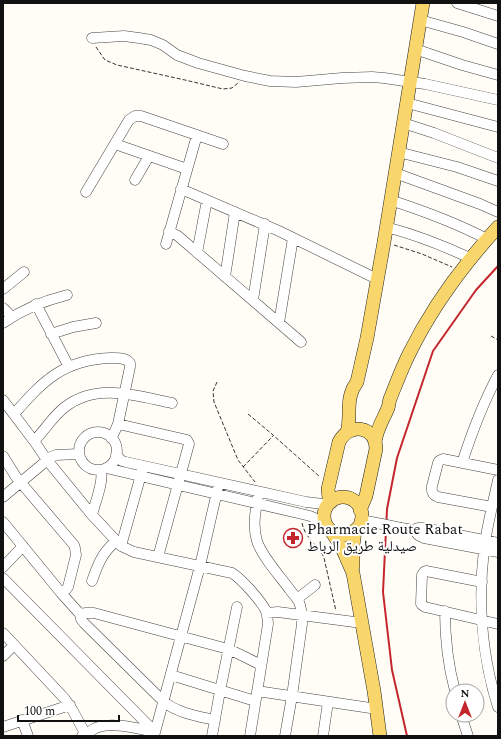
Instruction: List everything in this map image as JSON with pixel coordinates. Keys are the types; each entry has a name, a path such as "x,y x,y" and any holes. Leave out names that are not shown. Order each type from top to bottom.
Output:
{"main road":[{"path":"347,432 349,423 350,396 357,382 368,333 384,242 422,3"},
{"path":"375,442 378,430 390,400 416,341 435,308 460,271 498,227"},
{"path":"352,573 353,552 359,520 376,449 372,436 362,429 357,414 357,382"},
{"path":"331,502 328,494 329,485 341,438 353,429 362,429 370,424 385,404 390,400"},
{"path":"329,528 340,535 348,534 359,520 357,504 348,498 341,498 331,502 326,508 324,514 329,528 342,548 352,573 377,709 380,736"}],"street":[{"path":"457,3 477,6 497,14"},
{"path":"420,20 498,44"},
{"path":"92,38 124,36 151,40 163,45 184,58 246,76 270,81 296,82 372,77 425,84 498,100"},
{"path":"415,50 498,75"},
{"path":"407,103 498,127"},
{"path":"86,192 133,117 141,116 223,144"},
{"path":"403,123 454,140 498,158"},
{"path":"166,244 197,135"},
{"path":"115,144 187,169"},
{"path":"398,152 457,167 498,181"},
{"path":"135,180 149,156"},
{"path":"395,173 498,212"},
{"path":"181,189 265,224 377,279"},
{"path":"198,253 207,200"},
{"path":"390,200 422,210 487,239"},
{"path":"225,276 235,212"},
{"path":"253,300 265,224"},
{"path":"386,227 421,237 470,258"},
{"path":"169,231 178,236 301,342"},
{"path":"279,323 293,238"},
{"path":"3,289 24,272"},
{"path":"3,323 36,304 67,295"},
{"path":"36,304 69,367"},
{"path":"3,308 12,317"},
{"path":"51,334 73,327 96,323"},
{"path":"14,414 36,390 52,376 69,367 92,360 113,358 125,359 129,361 130,365 118,424 111,438"},
{"path":"462,463 475,424 498,375"},
{"path":"34,441 56,415 66,406 88,395 100,392 124,393 172,403"},
{"path":"3,400 47,460 118,544 127,550 134,552 232,573 239,577 261,604 266,613 268,624 250,736"},
{"path":"118,424 183,438 187,440 189,444 158,557"},
{"path":"92,515 102,473 104,469 113,463 117,450 111,438 106,434 100,433 95,433 84,438 79,448 79,454 83,463 91,469 104,469 141,476 302,514 314,517 329,528"},
{"path":"3,497 47,460 56,455 79,454"},
{"path":"116,455 122,461 259,492 306,502 322,504 331,502"},
{"path":"3,456 20,482 76,548 76,555 69,585 62,594"},
{"path":"492,507 438,497 434,495 432,486 438,463 441,460 446,459 498,470"},
{"path":"92,581 104,552 118,544 143,466"},
{"path":"498,480 485,545 482,582 482,620 484,642 498,707"},
{"path":"154,734 200,566 219,483"},
{"path":"259,492 255,522 257,541 266,557 297,599 301,608 302,616 292,696 285,736"},
{"path":"359,520 414,530 418,535 424,538 485,545 498,543"},
{"path":"3,523 80,614 84,624 164,702 180,711 215,720"},
{"path":"485,545 498,552"},
{"path":"3,568 22,546"},
{"path":"482,582 427,571 424,572 422,575 421,604 425,607 498,624"},
{"path":"3,578 154,734"},
{"path":"297,599 315,585"},
{"path":"212,736 236,606"},
{"path":"444,611 446,645 453,683"},
{"path":"266,613 278,612 362,623"},
{"path":"80,614 94,613 228,649 261,665"},
{"path":"3,634 70,705 86,736 92,730 105,725 114,725 154,734"},
{"path":"3,656 14,645"},
{"path":"171,675 220,691 256,696 292,696 377,709"},
{"path":"323,736 328,702"},
{"path":"3,726 70,705"},
{"path":"22,720 28,736"},
{"path":"464,723 468,736"}],"path":[{"path":"92,38 96,48 105,60 125,67 223,89 236,86 246,76"},
{"path":"384,242 422,254 460,271"},
{"path":"491,336 498,340"},
{"path":"217,382 214,391 214,402 234,454 254,480 259,492"},
{"path":"248,414 329,485"},
{"path":"243,467 273,435"},
{"path":"302,514 303,527 306,535 321,551 324,558 338,620"}],"railway":[{"path":"407,736 392,670 383,592 387,509 397,458 433,351 476,290 498,266"}],"place":[{"name":"Pharmacie Route Rabat صيدلية طريق الرباط","path":"293,538"}]}
